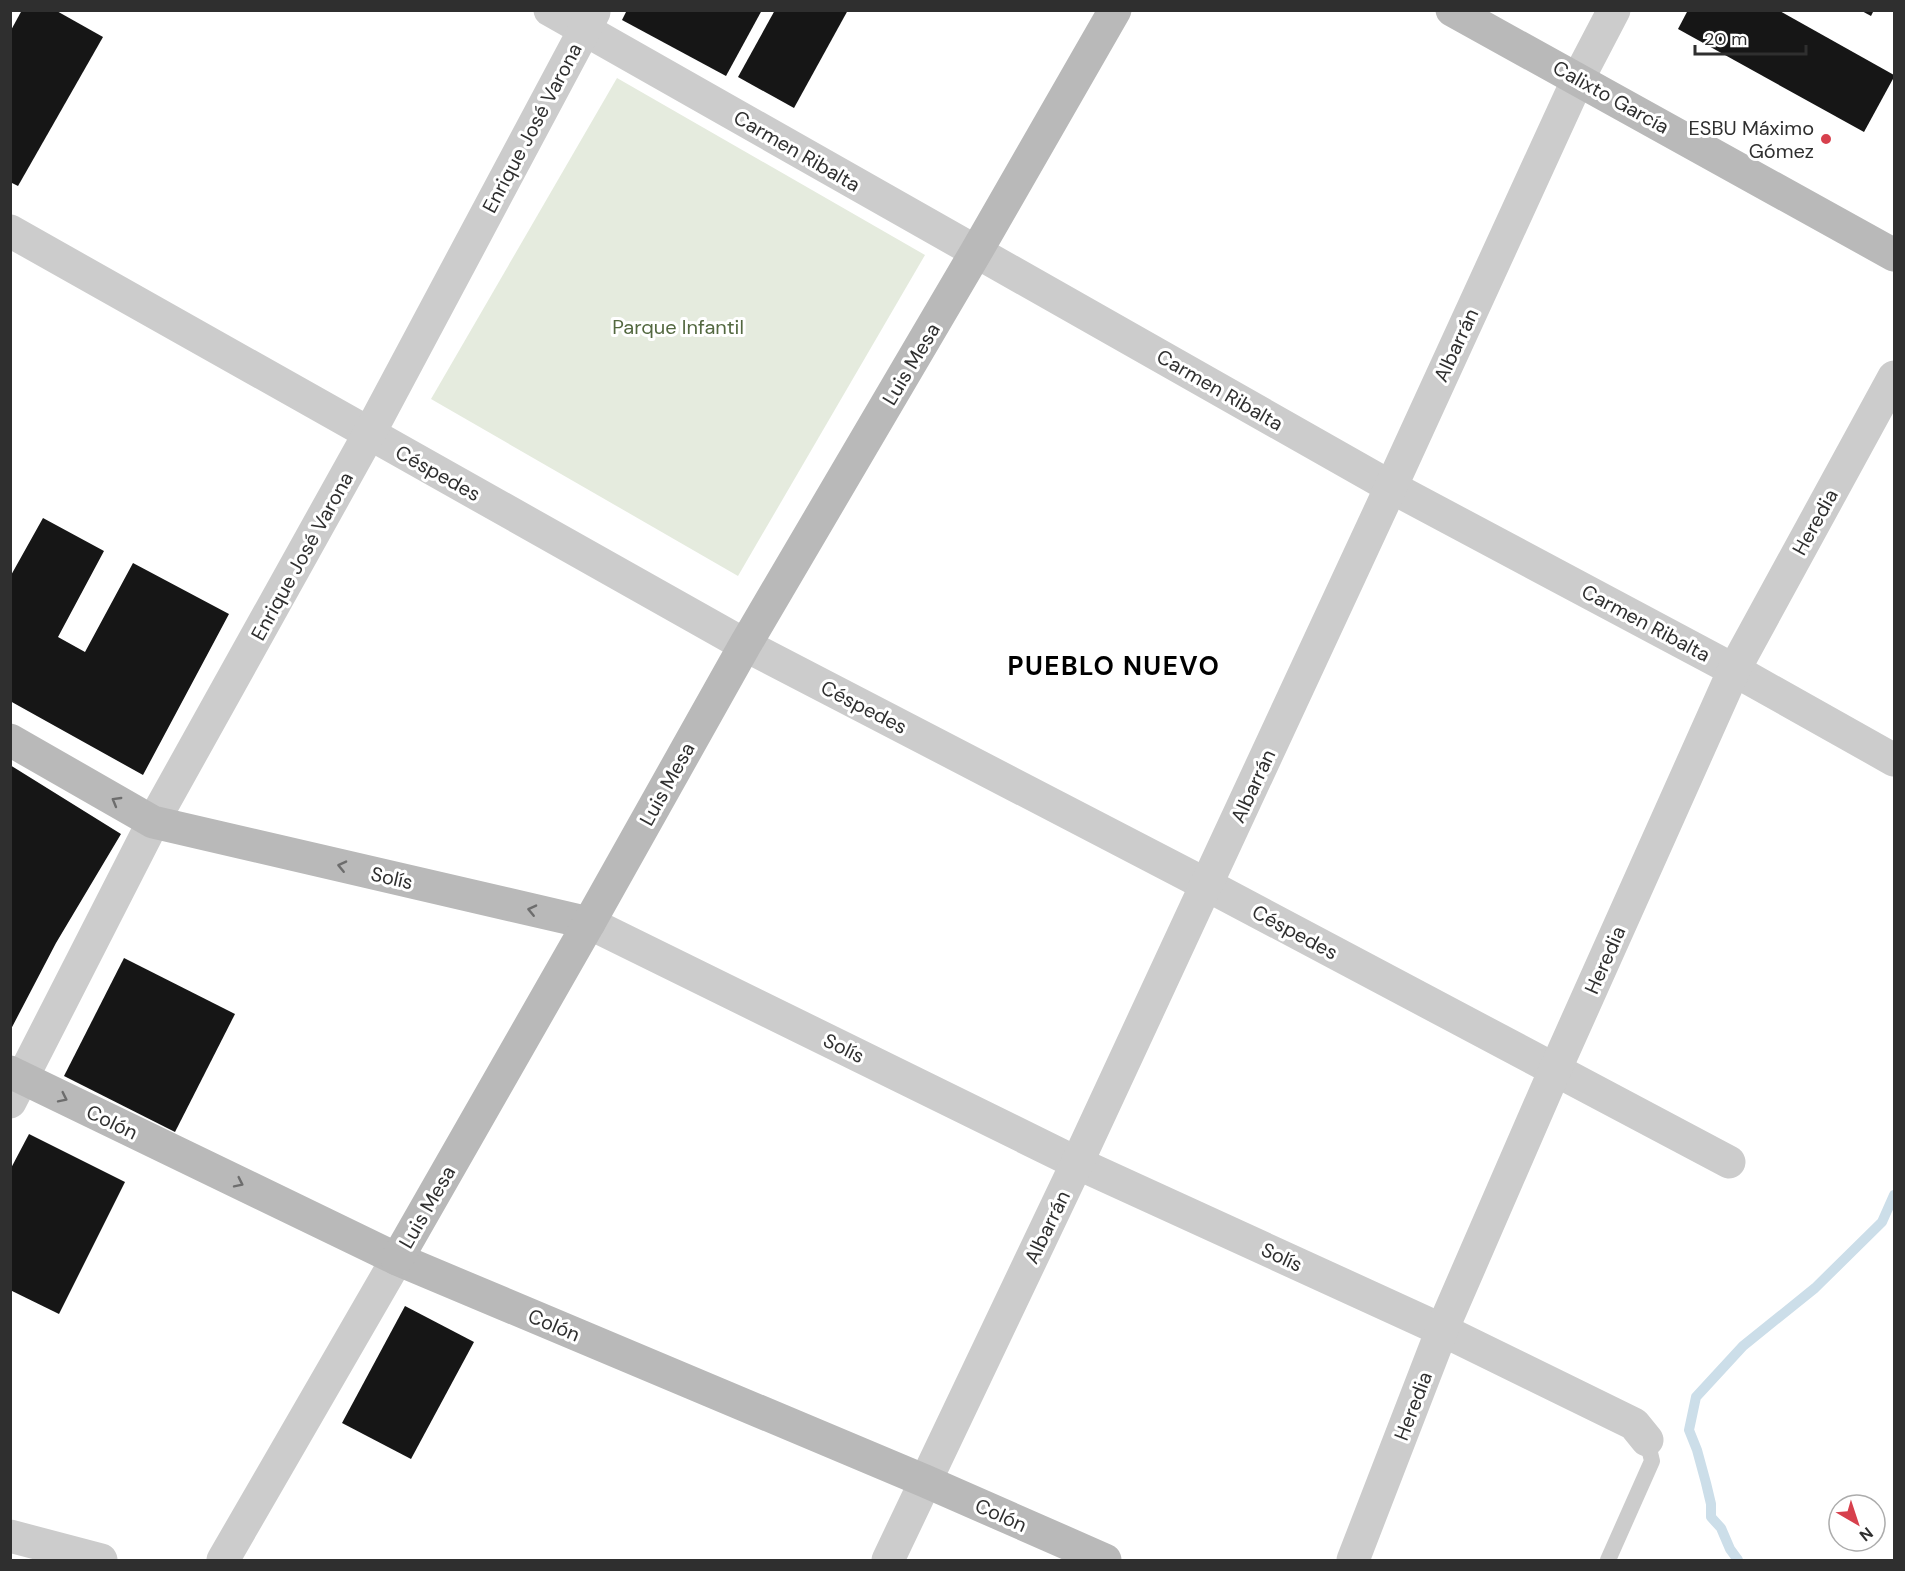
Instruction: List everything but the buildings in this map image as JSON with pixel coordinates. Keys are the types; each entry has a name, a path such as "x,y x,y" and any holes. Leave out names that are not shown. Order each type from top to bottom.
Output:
{"street":[{"name":"Carmen Ribalta","path":"550,10 589,20 976,252 1391,487 1734,670 1894,760"},
{"name":"Luis Mesa","path":"224,1560 589,923 745,645 1115,10"},
{"name":"Calixto García","path":"1452,10 1894,255"},
{"name":"Albarrán","path":"888,1560 1207,885 1578,79 1614,10"},
{"name":"Enrique José Varona","path":"14,1084 153,822 369,434 589,20"},
{"name":"Céspedes","path":"10,231 745,645 1207,885 1729,1162"},
{"name":"Heredia","path":"1353,1560 1442,1330 1555,1070 1734,670 1894,376"},
{"name":"Solís","path":"10,740 153,822 589,923 1077,1163 1442,1330 1634,1424 1647,1440"},
{"name":"Colón","path":"14,1084 397,1259 925,1481 1105,1560"},
{"path":"10,1536 101,1560"}],"lane":[{"path":"1608,1560 1652,1461 1647,1440"}],"green space":[{"name":"Parque Infantil","path":"617,78 925,255 738,576 431,399"}],"waterway":[{"path":"1738,1560 1730,1549 1721,1528 1711,1517 1711,1504 1706,1483 1689,1430 1696,1397 1743,1346 1815,1288 1882,1222 1894,1195"}],"place":[{"name":"ESBU Máximo Gómez","path":"1826,139"}],"district":[{"name":"PUEBLO NUEVO","path":"1114,666"}]}
